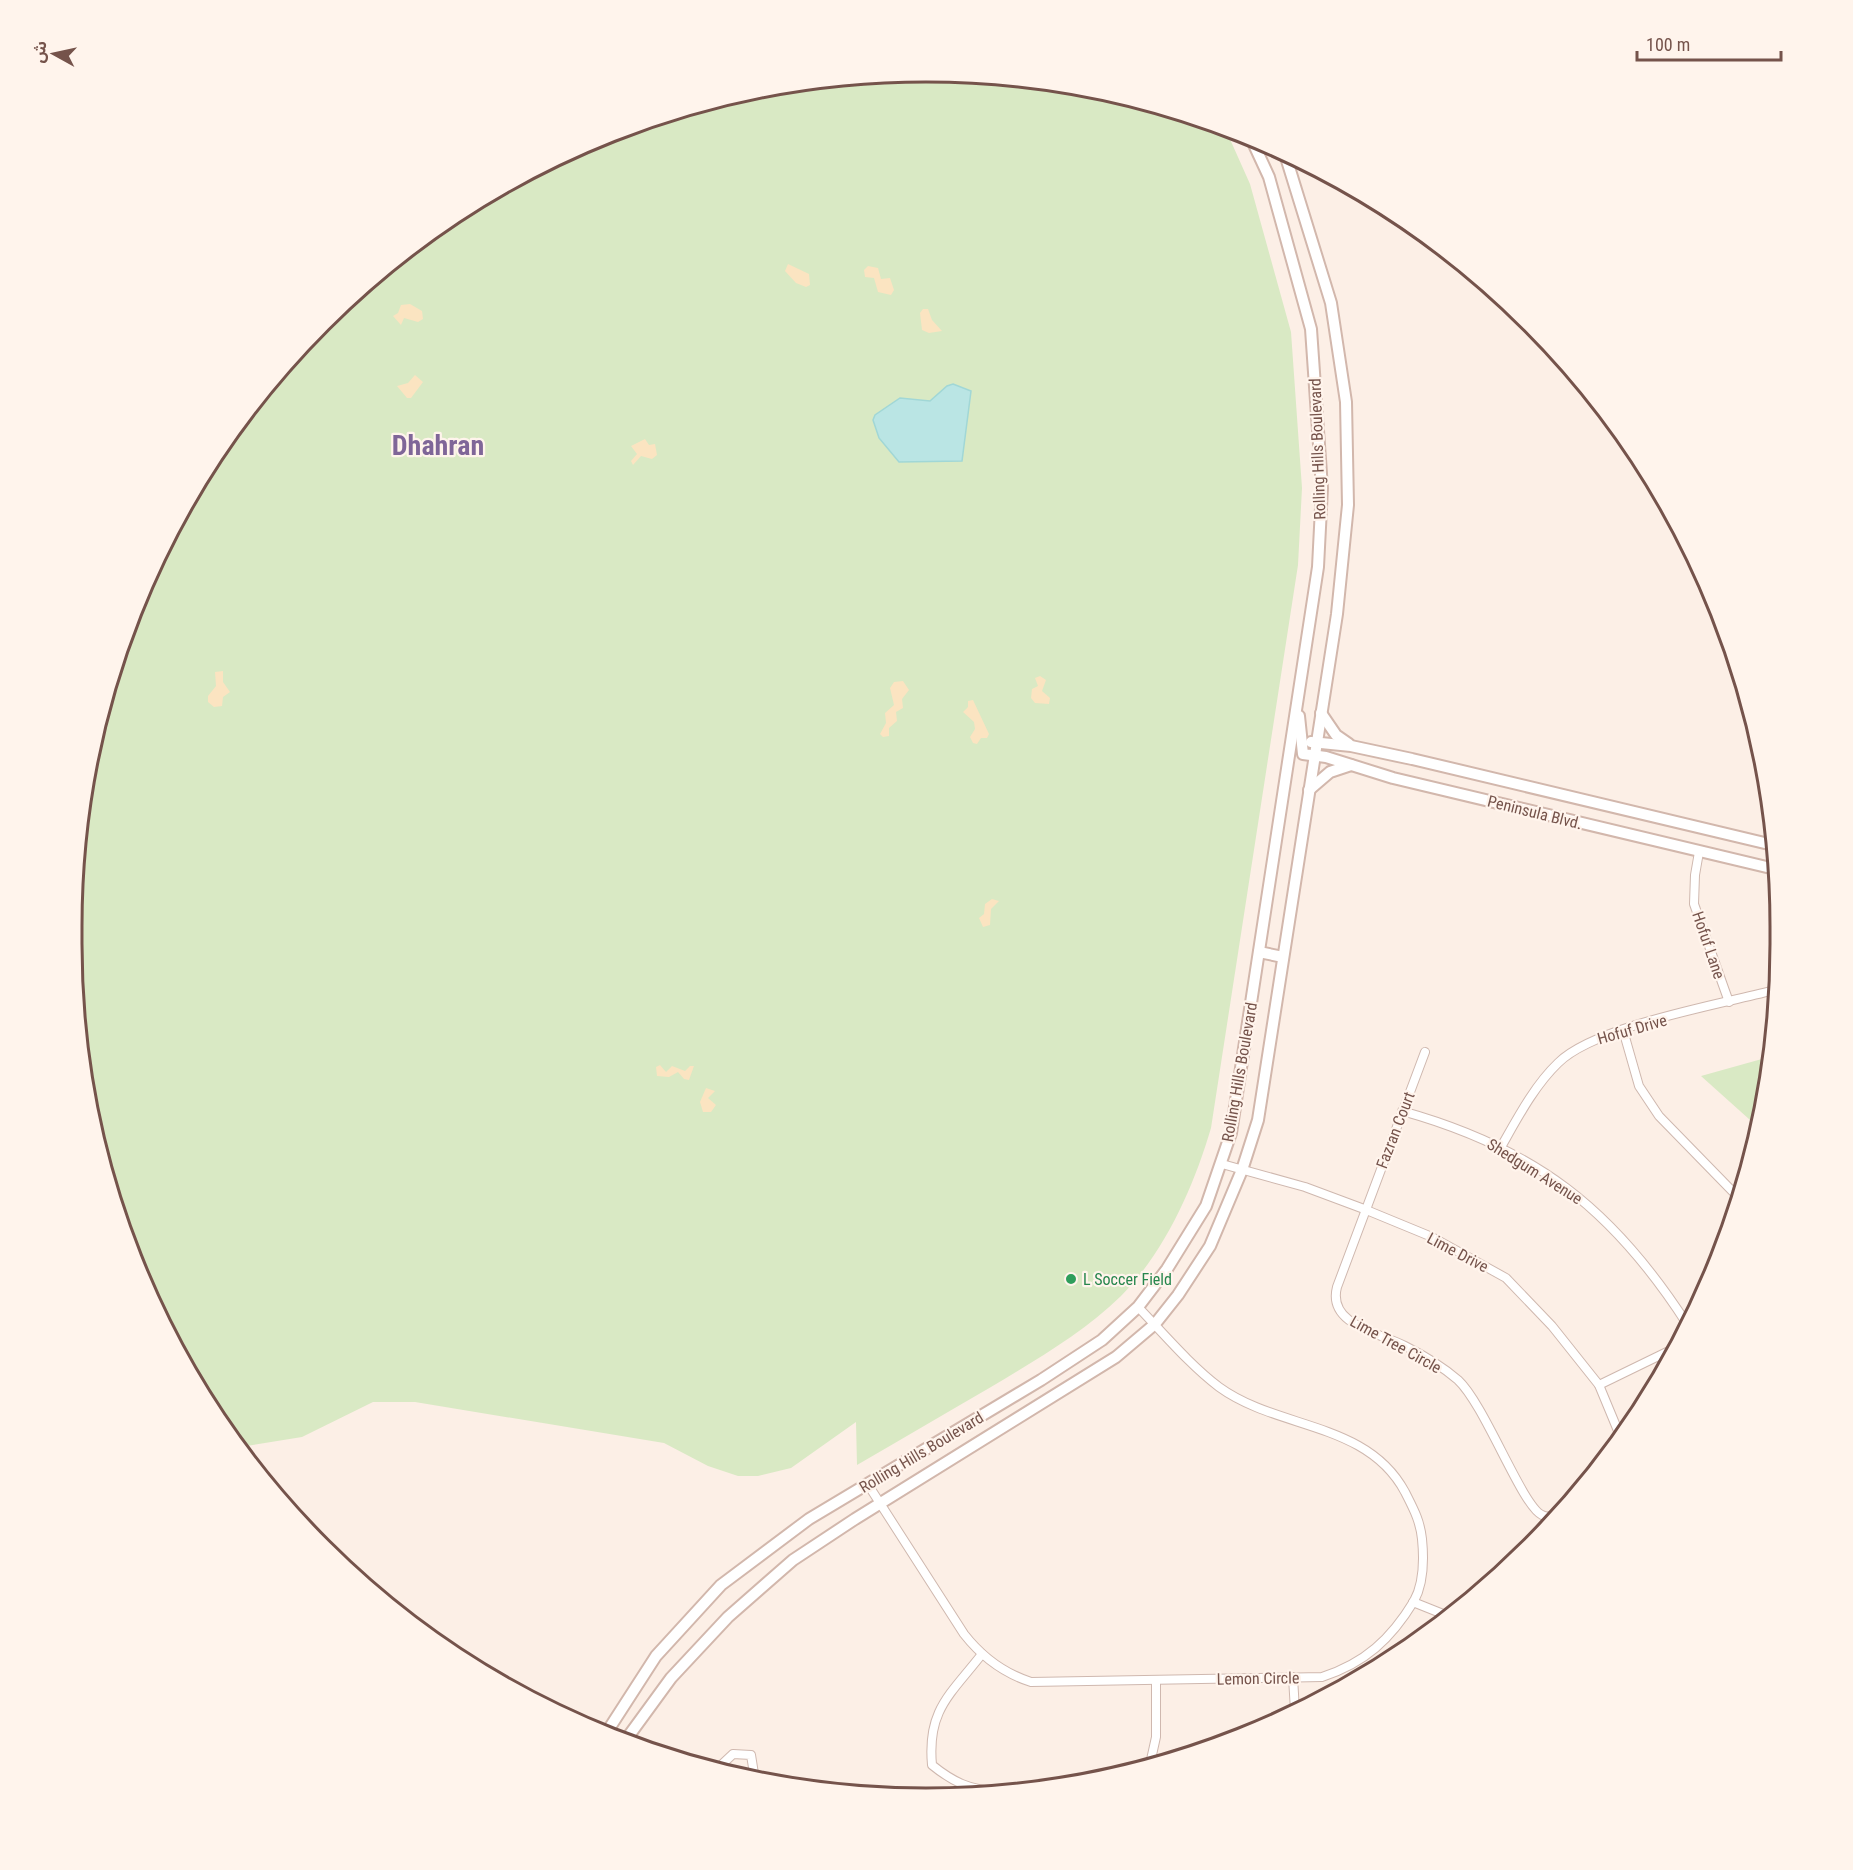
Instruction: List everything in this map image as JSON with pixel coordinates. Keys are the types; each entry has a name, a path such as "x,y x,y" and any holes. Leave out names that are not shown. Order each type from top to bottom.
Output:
{"main road":[{"name":"Rolling Hills Boulevard","path":"611,1726 656,1656 721,1585 809,1519 1067,1364 1102,1340 1138,1307 1167,1269 1206,1206 1231,1133 1318,567 1321,499 1312,341 1269,177 1258,151"},
{"name":"Rolling Hills Boulevard","path":"631,1734 671,1678 728,1617 793,1560 1116,1357 1155,1324 1178,1295 1210,1246 1242,1170 1257,1120 1283,957 1337,614 1348,505 1346,402 1331,303 1288,165"},
{"path":"1297,704 1302,747"},
{"path":"1321,713 1336,735 1351,746"},
{"name":"Peninsula Blvd.","path":"1288,762 1306,742 1351,746 1766,843"},
{"name":"Peninsula Blvd.","path":"1302,747 1303,754 1314,758 1351,765 1393,778 1769,868"},
{"path":"1309,790 1330,772 1351,765"},
{"path":"1259,952 1283,957"}],"street":[{"name":"Hofuf Lane","path":"1699,852 1694,904 1729,1002"},
{"name":"Hofuf Drive","path":"1501,1147 1524,1108 1557,1063 1593,1039 1769,992"},
{"path":"1623,1030 1639,1086 1659,1116 1733,1192"},
{"name":"Fazran Court","path":"1364,1209 1425,1052"},
{"name":"Shedgum Avenue","path":"1402,1111 1454,1125 1501,1147 1586,1201 1630,1245 1683,1318"},
{"name":"Lime Drive","path":"1222,1164 1305,1187 1364,1209 1432,1238 1506,1278 1552,1326 1599,1385 1617,1428"},
{"name":"Lime Tree Circle","path":"1364,1209 1335,1296 1338,1309 1359,1327 1402,1344 1459,1381 1501,1446 1531,1505 1542,1515 1546,1516"},
{"name":"Lemon Circle","path":"867,1483 964,1634 982,1654 1011,1675 1031,1682 1156,1680 1322,1677 1347,1669 1370,1654 1399,1626 1417,1601 1424,1560 1420,1521 1396,1476 1363,1446 1251,1404 1220,1388 1138,1307"},
{"path":"1599,1385 1664,1354"},
{"path":"1417,1601 1441,1612"},
{"path":"966,1787 953,1782 932,1765 930,1744 936,1715 982,1654"},
{"path":"1293,1677 1294,1702"},
{"path":"1152,1757 1156,1737 1156,1680"},
{"path":"723,1762 733,1754 751,1755 754,1769"}],"green space":[{"path":"926,82 982,84 1037,90 1145,111 1230,140 1250,184 1291,332 1302,488 1298,565 1211,1128 1187,1195 1164,1239 1137,1279 1091,1322 1059,1345 857,1465 856,1422 791,1468 758,1476 738,1476 708,1466 664,1443 415,1402 373,1402 302,1437 249,1446 196,1366 170,1317 127,1215 111,1162 90,1054 84,999 82,944 84,871 90,816 111,708 127,655 170,553 196,504 257,413 292,370 370,292 458,225 553,170 655,127 708,111 816,90 871,84"},
{"path":"1762,1059 1751,1121 1701,1076"}],"sand":[{"path":"788,264 809,274 810,285 806,287 796,283 785,271"},
{"path":"868,266 878,268 881,279 890,278 894,290 891,295 878,292 874,278 865,277 864,270"},
{"path":"410,304 422,311 423,319 418,322 404,318 401,325 393,316 398,313 401,305"},
{"path":"923,309 928,309 932,320 942,331 929,333 922,330 920,313"},
{"path":"415,375 423,382 411,398 407,398 397,386 408,383"},
{"path":"645,439 649,445 655,444 657,455 652,459 641,456 633,465 631,461 637,454 631,446"},
{"path":"223,671 223,682 230,692 223,697 222,706 214,707 208,702 208,696 216,686 215,672"},
{"path":"1040,676 1046,680 1042,691 1050,698 1049,704 1035,703 1031,698 1032,689 1038,686 1035,678"},
{"path":"903,681 909,690 902,699 903,708 896,712 897,721 889,728 889,736 883,737 880,734 886,723 885,713 894,705 890,688 894,682"},
{"path":"973,700 989,734 987,738 981,738 977,744 973,743 970,737 975,729 974,722 963,712 968,707 968,701"},
{"path":"992,899 999,901 991,909 990,925 983,927 979,918 984,914 985,904"},
{"path":"660,1065 666,1072 672,1066 685,1071 690,1066 694,1066 689,1080 684,1079 678,1072 669,1077 657,1076 656,1067"},
{"path":"706,1088 715,1091 708,1098 716,1105 711,1112 703,1112 700,1102"}],"water":[{"path":"953,384 971,391 962,461 899,462 879,438 873,420 875,415 900,398 930,401 947,386"}],"place":[{"name":"L Soccer Field","path":"1071,1279"}],"district":[{"name":"Dhahran","path":"438,445"}]}
